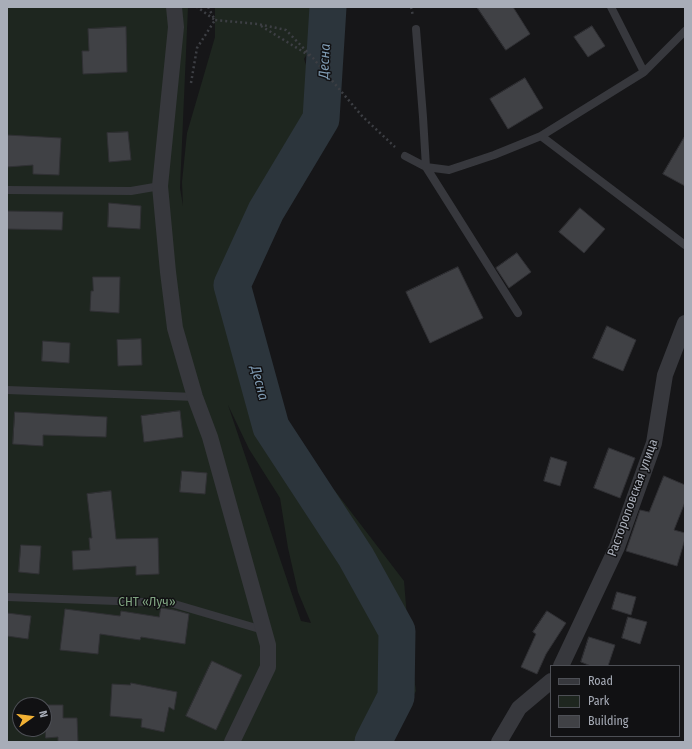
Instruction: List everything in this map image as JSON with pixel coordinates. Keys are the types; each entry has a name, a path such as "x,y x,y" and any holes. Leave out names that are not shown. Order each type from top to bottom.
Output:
{"street":[{"path":"174,7 176,27 160,186 175,328 195,396 210,437 268,645 268,667 232,742"},
{"name":"Растороповская улица","path":"561,665 617,547 654,443 665,375 685,323"},
{"path":"499,742 519,708 550,682"}],"lane":[{"path":"611,7 644,72"},
{"path":"416,29 426,167 518,313"},
{"path":"404,156 426,167 449,170 494,155 541,136 644,72 685,31"},
{"path":"541,136 685,245"},
{"path":"7,190 131,190 160,186"},
{"path":"7,390 195,396"},
{"path":"7,597 171,603 263,630"}],"path":[{"path":"208,7 215,20 258,24 286,30 321,67 362,116 379,130 404,156"},
{"path":"258,24 313,58"}],"green space":[{"name":"СНТ «Луч»","path":"7,7 188,7 180,188 183,206 182,182 187,133 215,37 215,7 333,7 330,39 313,43 304,59 312,88 309,132 283,168 253,215 233,317 250,378 272,437 335,491 404,581 409,642 416,691 386,742 7,742","holes":["228,405 249,449 280,498 288,548 298,592 311,623 301,621"]}],"building":[{"path":"477,7 513,7 530,34 506,50"},
{"path":"592,26 605,46 588,57 574,37"},
{"path":"126,27 127,72 83,74 82,51 89,51 88,29"},
{"path":"525,78 543,108 508,129 490,99"},
{"path":"128,132 131,160 109,162 107,133"},
{"path":"7,135 61,138 59,175 33,174 33,165 7,167"},
{"path":"685,136 685,186 663,174"},
{"path":"109,203 141,206 140,229 108,227"},
{"path":"580,208 605,229 584,253 559,232"},
{"path":"7,211 63,212 62,230 7,229"},
{"path":"517,253 531,272 509,288 496,268"},
{"path":"458,267 483,318 430,343 406,292"},
{"path":"93,277 120,277 119,313 90,311 91,291 93,291"},
{"path":"607,326 636,340 623,371 593,358"},
{"path":"141,339 142,365 118,366 117,340"},
{"path":"43,341 70,343 69,363 42,361"},
{"path":"180,411 183,437 144,442 141,416"},
{"path":"15,412 107,417 106,437 43,435 43,446 13,444"},
{"path":"609,448 635,458 620,498 594,488"},
{"path":"551,457 567,462 560,486 544,481"},
{"path":"182,471 207,473 205,494 180,492"},
{"path":"664,476 685,485 685,502 674,530 685,533 685,539 677,566 626,551 640,510 649,512"},
{"path":"111,491 116,539 158,538 159,574 136,575 136,566 73,570 72,551 90,550 89,538 92,538 87,494"},
{"path":"21,545 41,546 39,574 19,572"},
{"path":"617,592 636,597 631,615 612,609"},
{"path":"161,608 189,614 185,644 141,637 140,640 100,634 98,654 60,650 65,609 120,616 121,611 159,617"},
{"path":"547,611 566,623 546,654 537,674 521,667 536,634 533,632"},
{"path":"7,613 31,616 28,639 7,636"},
{"path":"628,617 647,622 640,644 622,638"},
{"path":"589,637 615,645 608,665 588,665 581,662"},
{"path":"212,661 242,675 216,730 186,716"},
{"path":"131,683 177,692 174,710 169,707 164,732 141,727 142,719 110,716 112,684 130,685"},
{"path":"52,705 63,705 63,718 77,718 78,742 58,742 58,737 46,738 52,737"}],"waterway":[{"name":"Десна","path":"328,7 321,119 266,211 232,285 271,427 356,557 397,631 396,697 373,742"}]}
